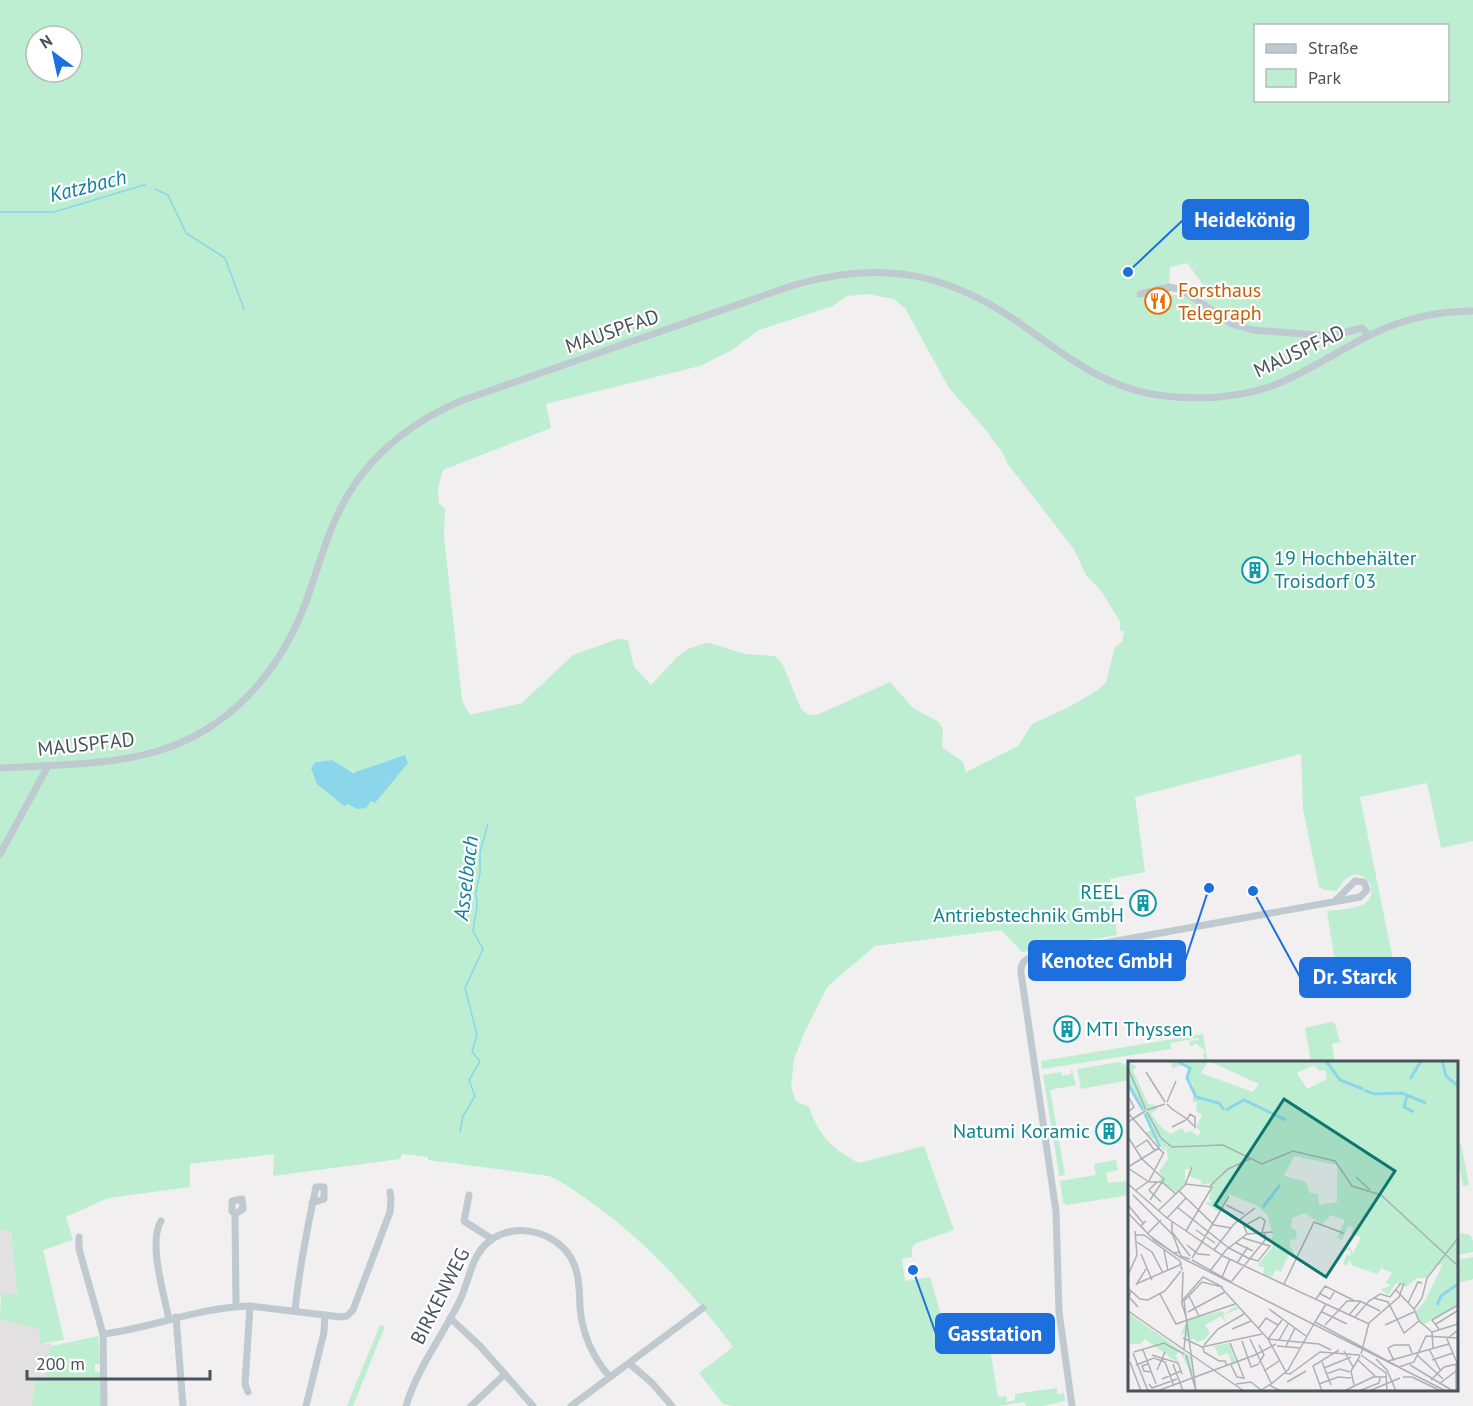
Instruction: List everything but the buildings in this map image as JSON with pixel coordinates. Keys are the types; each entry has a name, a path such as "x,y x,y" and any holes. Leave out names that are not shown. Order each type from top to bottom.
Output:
{"street":[{"name":"MAUSPFAD","path":"0,768 122,760 158,751 199,734 244,700 267,675 290,639 329,532 348,494 381,453 420,422 463,400 794,285 848,273 880,272 931,279 978,297 1066,357 1106,380 1161,396 1192,399 1218,398 1272,386 1300,374 1369,336 1412,318 1437,313 1473,311"},
{"name":"MAUSPFAD","path":"1140,294 1169,287 1182,290 1232,324 1253,330 1331,336 1362,328 1369,336"},
{"path":"0,855 48,766"},
{"path":"1072,1406 1059,1312 1056,1211 1020,966 1027,958 1044,954 1335,901"},
{"path":"103,1334 206,1310 236,1306 345,1316 353,1310 390,1212 390,1192"},
{"path":"469,1195 464,1221 492,1239"},
{"path":"295,1311 303,1248 312,1203"},
{"path":"234,1214 236,1306"},
{"path":"161,1221 156,1244 161,1283 172,1318 183,1406"},
{"name":"BIRKENWEG","path":"406,1406 416,1381 461,1298 479,1253 492,1239 507,1233 525,1230 548,1238 566,1252 577,1272 583,1325 589,1343 600,1365 610,1377"},
{"path":"79,1237 79,1249 103,1334 104,1406"},
{"path":"249,1392 245,1384 250,1306"},
{"path":"571,1406 703,1308"},
{"path":"306,1406 324,1332 325,1315"},
{"path":"450,1318 466,1332 533,1406"},
{"path":"630,1364 651,1382 672,1406"},
{"path":"471,1406 505,1374"}],"shaded area":[{"path":"0,1229 11,1232 17,1295 1,1294 0,1296"},
{"path":"0,1320 40,1329 44,1344 51,1343 52,1346 44,1359 48,1378 36,1378 32,1406 0,1406"}],"green space":[{"path":"0,0 1473,0 1473,841 1441,848 1427,783 1360,797 1394,965 1337,975 1327,911 1360,906 1371,896 1371,889 1366,878 1360,875 1353,875 1346,879 1337,891 1324,890 1319,887 1303,809 1301,754 1135,797 1145,872 1110,879 1117,935 1022,952 1001,930 875,946 828,986 805,1031 794,1059 791,1088 796,1101 809,1107 822,1134 841,1152 859,1163 924,1146 954,1230 916,1243 912,1248 912,1257 902,1259 905,1281 930,1277 943,1322 942,1329 947,1335 987,1330 998,1397 1006,1396 1007,1402 1015,1400 1015,1394 1057,1388 1058,1394 1064,1393 1065,1401 1042,1406 1026,1406 1025,1402 998,1406 733,1406 723,1404 699,1373 733,1347 668,1269 612,1218 566,1185 549,1176 428,1160 428,1157 402,1154 400,1159 273,1176 274,1154 190,1164 190,1187 108,1198 66,1217 73,1240 43,1250 64,1340 39,1344 40,1329 0,1320 1,1294 17,1294 11,1232 0,1229","holes":["1187,263 1211,295 1200,302 1190,295 1169,295 1170,267","867,294 893,299 905,308 949,388 986,430 1007,463 1073,548 1086,575 1101,591 1120,621 1120,630 1124,632 1122,642 1115,647 1106,682 1098,690 1069,707 1032,724 1018,746 966,772 963,762 942,747 943,730 939,722 913,708 890,682 817,715 809,714 800,707 783,665 775,656 745,654 710,643 688,649 677,657 651,685 634,667 628,640 618,639 573,655 522,703 470,715 462,700 444,537 445,509 439,503 438,488 443,470 551,428 546,404 700,366 732,350 759,330 833,306 847,296","332,760 347,771 356,772 344,806 316,762"]},
{"path":"1332,1022 1335,1024 1340,1042 1332,1044 1335,1061 1311,1061 1305,1028"},
{"path":"1203,1034 1207,1059 1206,1060 1203,1056 1205,1050 1195,1043 1192,1047 1190,1045 1189,1041 1199,1040 1198,1038 1170,1043 1171,1049 1042,1069 1041,1061"},
{"path":"1119,1062 1128,1066 1128,1080 1081,1089 1077,1069"},
{"path":"1071,1070 1076,1085 1050,1090 1065,1175 1059,1176 1053,1135 1057,1134 1056,1130 1052,1131 1043,1075 1061,1072 1063,1076 1071,1074"},
{"path":"1461,1143 1469,1185 1463,1186 1458,1160 1458,1144"},
{"path":"1116,1160 1118,1170 1106,1173 1108,1183 1126,1181 1128,1195 1067,1205 1063,1202 1060,1181 1096,1175 1094,1164"},
{"path":"1458,1234 1470,1235 1473,1241 1473,1252 1458,1255"},
{"path":"1473,1257 1473,1279 1458,1283 1458,1260"},
{"path":"380,1325 385,1326 353,1406 347,1406"},
{"path":"98,1336 100,1364 95,1364 95,1371 100,1372 101,1406 32,1406 36,1377 47,1378 44,1359 52,1346"}],"water":[{"path":"405,755 408,763 375,803 371,801 366,808 357,809 348,804 344,806 317,784 311,768 316,762 332,760 353,773"}],"waterway":[{"name":"Katzbach","path":"0,212 54,212 146,186"},
{"name":"Katzbach","path":"155,189 168,195 186,233 225,258 244,309"},
{"name":"Asselbach","path":"460,1132 463,1116 475,1096 469,1080 480,1061 472,1052 477,1035 465,988 483,949 473,931 477,906 476,891 480,873 480,852 488,824"}],"place":[{"name":"Heidekönig","path":"1128,272"},
{"name":"Forsthaus Telegraph","path":"1158,301"},
{"name":"19 Hochbehälter Troisdorf 03","path":"1255,570"},
{"name":"Kenotec GmbH","path":"1209,888"},
{"name":"Dr. Starck","path":"1253,891"},
{"name":"REEL Antriebstechnik GmbH","path":"1143,903"},
{"name":"MTI Thyssen","path":"1067,1029"},
{"name":"Natumi Koramic","path":"1109,1131"},
{"name":"Gasstation","path":"913,1270"}]}
